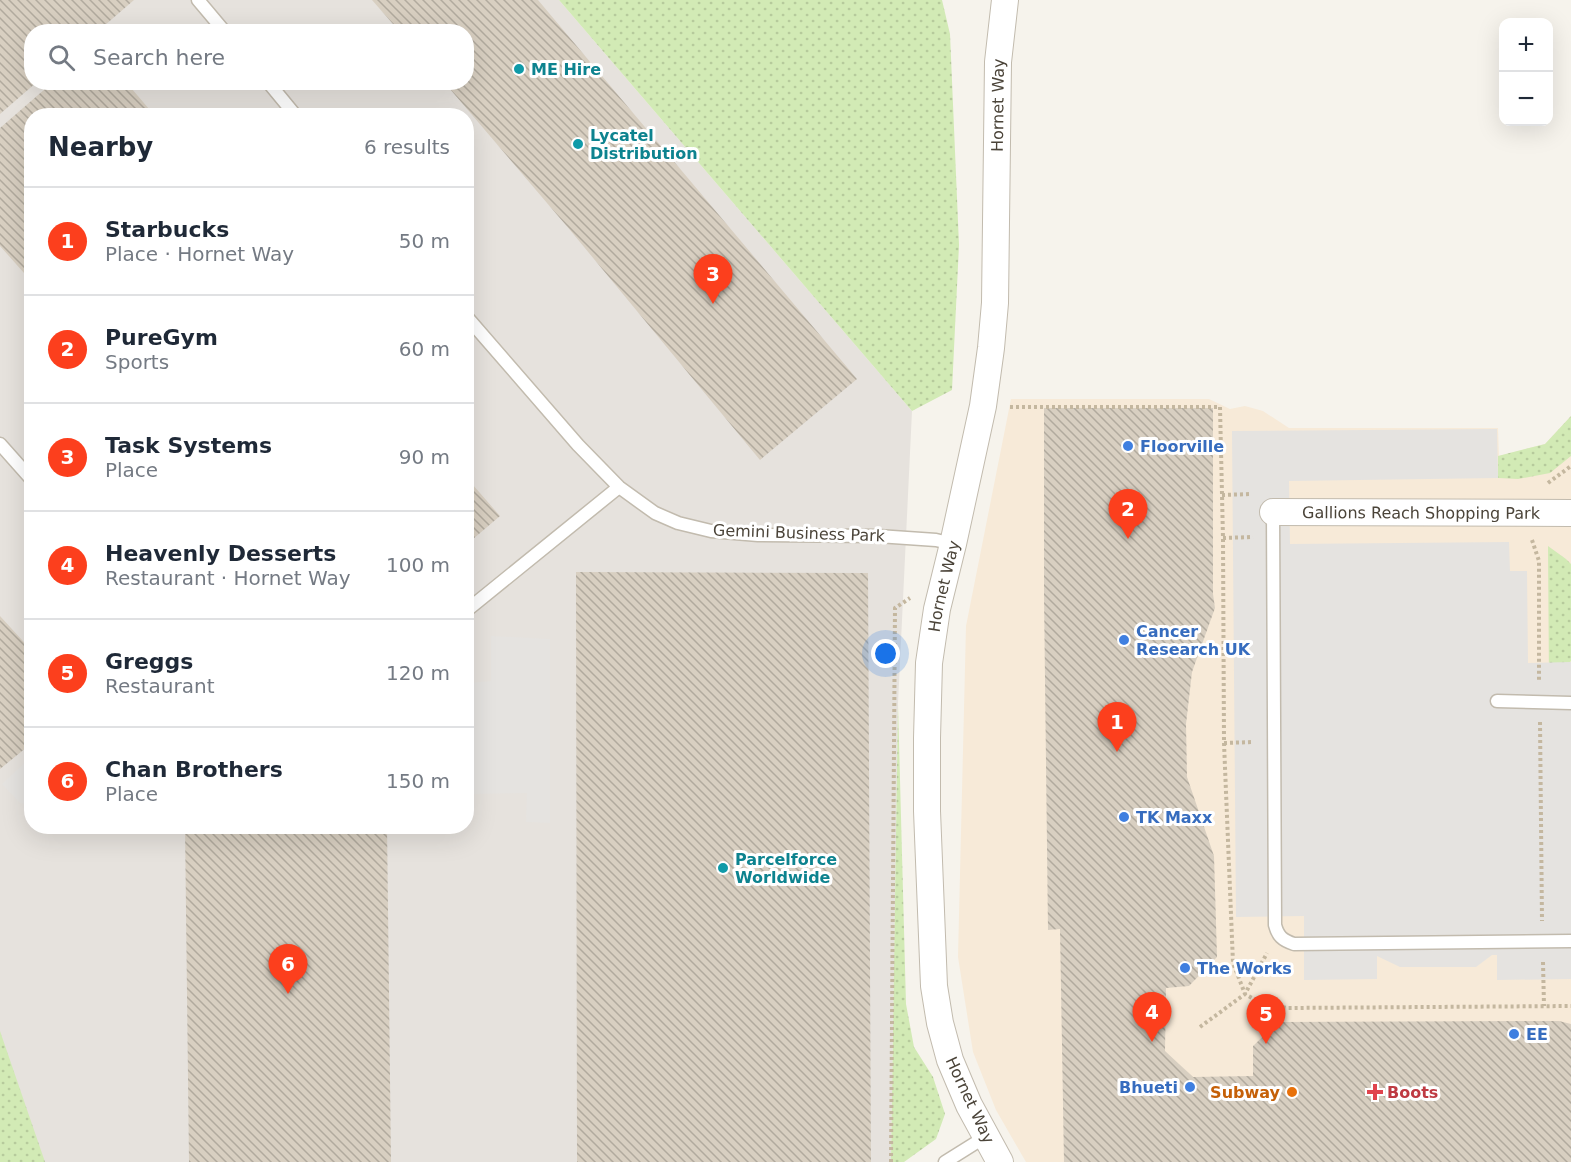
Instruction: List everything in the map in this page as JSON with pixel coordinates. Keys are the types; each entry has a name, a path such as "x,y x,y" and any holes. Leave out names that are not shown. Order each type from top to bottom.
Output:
{"street":[{"name":"Hornet Way","path":"1000,1162 969,1105 950,1060 940,1023 934,986 927,811 927,738 929,663 945,574 983,406 991,348 995,303 998,62 1005,0"},
{"name":"Gallions Reach Shopping Park","path":"1273,512 1571,513"}],"lane":[{"path":"198,0 218,24"},
{"path":"275,90 289,108"},
{"name":"Gemini Business Park","path":"474,325 554,419 619,487 655,513 678,523 711,531 758,535 878,536 936,540 953,544"},
{"path":"0,444 24,471"},
{"path":"474,604 619,487"},
{"path":"1273,512 1275,924 1278,933 1284,941 1294,944 1571,941"},
{"path":"1497,701 1571,703"},
{"path":"945,1162 985,1137"}],"path":[{"path":"983,406 1220,407"},
{"path":"1531,536 1539,561 1544,1006"},
{"path":"891,1162 895,608 945,574"},
{"path":"1224,743 1274,741"},
{"path":"1200,1027 1245,994 1278,933"}],"shaded area":[{"path":"0,0 559,0 912,411 898,704 891,1162 0,1162"},
{"path":"1011,399 1209,399 1230,409 1245,406 1263,411 1289,428 1498,428 1499,456 1545,444 1571,416 1571,1162 1026,1162 996,1110 973,1052 958,957 966,626"},
{"path":"1497,429 1498,478 1289,481 1290,544 1509,542 1510,571 1527,571 1528,663 1571,662 1571,979 1497,980 1497,955 1492,955 1476,967 1400,967 1377,956 1377,979 1304,980 1304,916 1236,917 1232,431"},
{"path":"491,636 550,639 550,823 526,822 527,793 474,794 474,682 491,681"},
{"path":"24,764 24,804 20,803 2,784"}],"green space":[{"path":"559,0 942,0 950,34 959,245 952,390 912,411"},
{"path":"1571,416 1571,456 1550,473 1518,479 1498,478 1498,456 1545,444"},
{"path":"1548,546 1571,564 1569,683 1549,684"},
{"path":"898,704 906,1004 914,1047 933,1077 945,1114 936,1139 904,1162 891,1162"},
{"path":"0,1031 45,1162 0,1162"}],"building":[{"path":"0,0 134,0 106,24 24,24 24,90 28,90 0,114"},
{"path":"372,0 538,0 857,379 760,460 474,117 474,108 466,108 451,90 474,90 474,24 393,24"},
{"path":"44,90 133,90 148,108 24,108 24,273 0,246 0,128"},
{"path":"1044,408 1213,408 1213,594 1215,608 1192,672 1186,724 1187,777 1214,856 1217,957 1189,986 1166,988 1165,1051 1193,1077 1253,1076 1253,1046 1278,1022 1559,1021 1571,1024 1571,1162 1064,1162 1060,929 1048,930"},
{"path":"474,486 500,516 474,538"},
{"name":"Parcelforce Worldwide","path":"576,572 868,573 871,1162 577,1162"},
{"path":"0,616 24,642 24,750 0,769"},
{"path":"185,834 387,834 391,1162 189,1162"}],"place":[{"name":"ME Hire","path":"519,69"},
{"name":"Lycatel Distribution","path":"578,144"},
{"name":"Task Systems","path":"713,304"},
{"name":"Floorville","path":"1128,446"},
{"name":"PureGym","path":"1128,539"},
{"name":"Cancer Research UK","path":"1124,640"},
{"name":"Starbucks","path":"1117,752"},
{"name":"TK Maxx","path":"1124,817"},
{"name":"Parcelforce Worldwide","path":"723,868"},
{"name":"The Works","path":"1185,968"},
{"name":"Chan Brothers","path":"288,994"},
{"name":"EE","path":"1514,1034"},
{"name":"Heavenly Desserts","path":"1152,1042"},
{"name":"Greggs","path":"1266,1044"},
{"name":"Bhueti","path":"1190,1087"},
{"name":"Subway","path":"1292,1092"},
{"name":"Boots","path":"1375,1092"}]}
